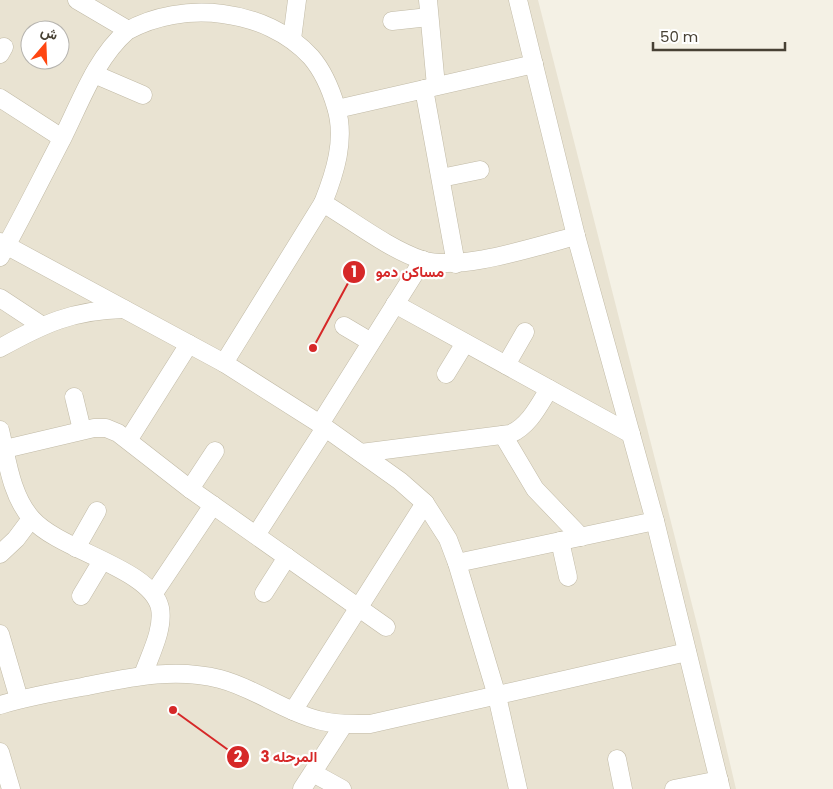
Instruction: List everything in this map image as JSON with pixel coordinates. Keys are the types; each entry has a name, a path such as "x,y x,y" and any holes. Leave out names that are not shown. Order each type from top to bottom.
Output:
{"street":[{"path":"77,0 128,30"},
{"path":"292,39 297,0"},
{"path":"518,0 576,236 655,521 720,785 674,789"},
{"path":"224,363 323,203 332,181 338,158 340,134 337,109 327,82 312,58 292,39 267,23 239,6 175,8 150,16 128,30 115,44 94,74 62,138 2,248 125,309 224,363 361,453 406,486 425,503 445,532 457,563 497,696 518,789"},
{"path":"392,22 428,8 430,88 441,178 456,264"},
{"path":"337,109 534,64"},
{"path":"94,74 142,95"},
{"path":"0,98 62,138"},
{"path":"441,178 480,170"},
{"path":"323,203 402,251 422,260 456,264 576,236"},
{"path":"256,535 422,260"},
{"path":"0,298 41,326"},
{"path":"395,304 631,434"},
{"path":"0,348 41,326 82,312 125,309"},
{"path":"344,326 372,342"},
{"path":"506,365 525,332"},
{"path":"446,374 465,342"},
{"path":"129,439 189,344"},
{"path":"361,453 503,435 523,426 550,389"},
{"path":"74,397 82,430"},
{"path":"5,450 82,430 106,428 129,439 213,505 386,627"},
{"path":"0,430 20,502 31,518 43,529 132,577 154,593 160,609 159,628 143,674"},
{"path":"503,435 535,489 581,536"},
{"path":"190,488 215,451"},
{"path":"293,711 425,503"},
{"path":"154,593 213,505"},
{"path":"76,548 97,511"},
{"path":"0,554 16,540 31,518"},
{"path":"457,563 655,521"},
{"path":"560,541 568,577"},
{"path":"264,593 287,557"},
{"path":"81,596 102,561"},
{"path":"0,634 20,699"},
{"path":"0,704 143,674 169,673 220,679 244,686 293,711 318,720 344,724 379,722 687,652"},
{"path":"302,789 344,724"},
{"path":"0,752 10,789"},
{"path":"617,759 623,789"},
{"path":"313,773 342,789"}],"shaded area":[{"path":"0,0 538,0 700,636 736,789 0,789"}],"place":[{"name":"مساكن دمو","path":"313,348"},
{"name":"المرحله 3","path":"173,710"}]}
